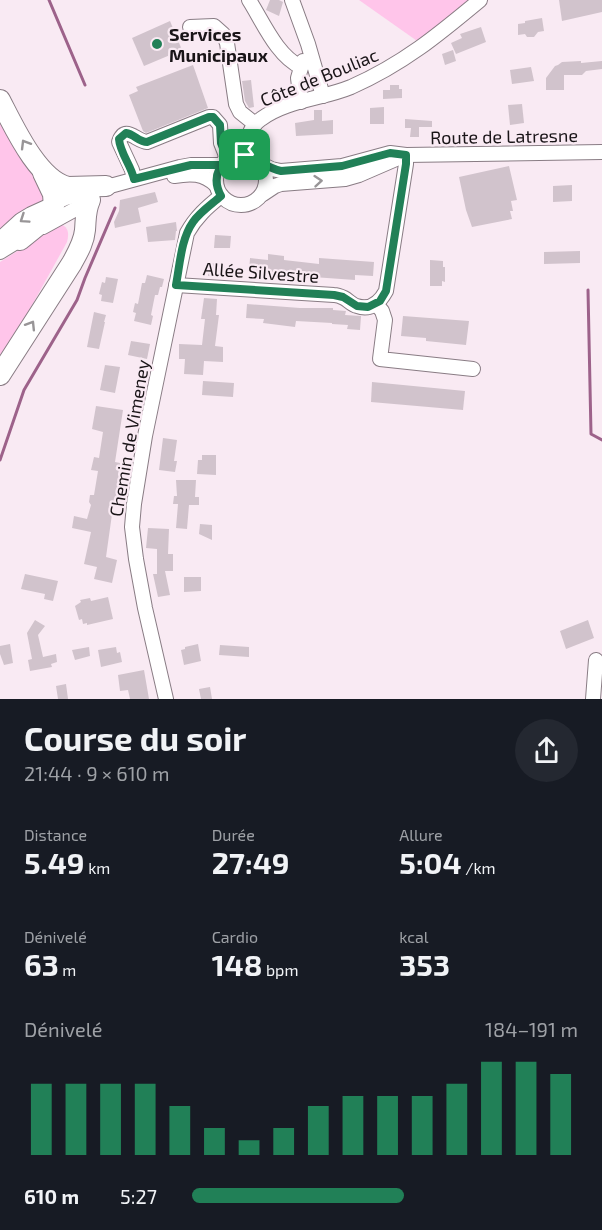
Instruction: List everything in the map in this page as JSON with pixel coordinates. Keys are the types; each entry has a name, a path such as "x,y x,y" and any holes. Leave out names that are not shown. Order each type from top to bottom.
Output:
{"highway":[{"path":"0,100 43,171 53,194 54,207 50,215 20,240"},
{"path":"43,171 57,183 68,187 106,186"},
{"path":"0,375 77,254 85,231 85,216 90,200"}],"street":[{"path":"292,0 323,96"},
{"name":"Côte de Bouliac","path":"245,155 249,134 255,124 271,112 353,86 404,60 435,38 480,0"},
{"path":"252,2 284,56 301,67"},
{"path":"190,27 214,27 223,34 227,43 236,104 240,112 255,124"},
{"path":"301,102 298,78 308,44"},
{"path":"134,179 119,142 126,133 147,142 213,117 220,125 221,143 225,153 223,163 217,172 219,191"},
{"name":"Route de Latresne","path":"262,194 281,184 345,179 390,153 406,155 602,152"},
{"path":"0,239 21,220 66,198 191,165 223,163 232,157 245,155 259,163 266,178 266,186 262,194 257,200 243,206 227,202 203,176 180,175 120,189 90,200 0,252"},
{"path":"406,155 386,291 376,304 385,320 380,359 473,369"},
{"name":"Route de Latresne","path":"259,163 281,171 364,166"},
{"name":"Chemin de Vimeney","path":"166,699 136,559 132,527 134,504 145,436 187,233 219,191"},
{"name":"Allée Silvestre","path":"176,285 334,295 343,297 357,306 368,307 376,304"},
{"path":"592,699 596,660"}],"shaded area":[{"path":"359,0 473,0 420,43"},
{"path":"0,110 47,198 17,215 0,229"},
{"path":"61,224 68,232 67,242 0,363 0,262"}],"building":[{"path":"270,0 283,2 279,16 266,10"},
{"path":"559,0 602,0 602,12 562,21"},
{"path":"542,18 544,31 538,32 534,37 527,37 525,34 518,35 518,24"},
{"name":"Services Municipaux","path":"170,21 182,50 144,66 132,38"},
{"path":"481,27 486,42 456,54 451,43 462,38 460,34"},
{"path":"453,50 456,61 445,65 442,54"},
{"path":"581,61 581,63 602,61 602,69 586,71 582,75 564,75 564,90 546,90 546,78 555,66 562,62"},
{"path":"193,65 208,108 146,133 143,131 129,95 138,91 136,87"},
{"path":"531,67 534,81 512,84 510,70"},
{"path":"251,80 254,107 249,108 245,101 242,81"},
{"path":"390,85 399,85 399,89 402,89 402,98 383,99 383,90 390,90"},
{"path":"522,104 524,123 510,125 508,105"},
{"path":"384,107 384,124 370,124 370,108"},
{"path":"314,110 322,110 322,121 333,120 333,134 296,136 295,123 314,120"},
{"path":"405,119 432,121 432,127 419,127 419,137 410,137 411,128 405,128"},
{"path":"509,166 517,200 511,201 512,219 472,227 459,177"},
{"path":"572,185 572,201 553,202 553,186"},
{"path":"155,192 158,202 138,208 141,222 115,228 114,222 119,211 120,200"},
{"path":"176,222 175,240 148,242 146,227"},
{"path":"215,235 231,236 230,248 214,248"},
{"path":"580,251 580,263 544,264 544,252"},
{"path":"268,254 284,256 284,260 319,264 319,258 374,262 373,276 355,275 355,280 249,273 250,258 268,260"},
{"path":"430,260 443,261 445,282 442,281 442,286 430,286"},
{"path":"209,263 225,264 224,277 208,276"},
{"path":"147,275 164,279 158,295 155,295 151,325 134,321 136,313 133,312 135,303 138,304 142,283 145,283"},
{"path":"106,277 118,279 113,303 101,301 102,295 99,294"},
{"path":"204,298 217,299 216,315 219,315 215,346 223,347 223,362 204,361 203,375 184,374 185,359 179,359 179,344 202,345 205,319 201,319"},
{"path":"247,304 333,308 333,310 346,311 345,315 361,316 360,330 347,329 348,325 332,323 296,321 295,327 263,323 264,319 246,318"},
{"path":"94,312 106,315 99,349 87,347"},
{"path":"403,316 469,321 466,345 401,336"},
{"path":"131,341 150,344 147,359 128,355"},
{"path":"105,365 120,367 115,393 100,390"},
{"path":"203,381 234,383 233,397 202,395"},
{"path":"372,382 465,391 463,410 371,402"},
{"path":"96,406 123,410 115,462 120,463 118,475 122,476 113,507 106,557 117,560 112,583 94,579 97,567 84,564 91,532 72,528 74,516 87,519 91,505 90,495 94,495 98,471 91,470 94,457 99,458 103,432 92,429"},
{"path":"163,438 177,440 175,472 159,470"},
{"path":"202,455 216,455 216,475 197,474 198,460 202,460"},
{"path":"176,480 196,480 195,497 199,497 199,505 189,505 187,529 176,528 178,504 173,504 174,496 177,496"},
{"path":"200,524 212,525 212,540 199,534"},
{"path":"148,528 169,529 168,554 173,554 173,571 165,571 170,595 158,597 153,574 157,574 157,549 146,548"},
{"path":"25,574 58,581 53,601 44,599 45,594 21,589"},
{"path":"184,577 201,577 201,591 184,592"},
{"path":"108,597 113,619 87,625 87,623 83,624 82,619 79,620 75,606 81,602 80,600 90,598 91,601"},
{"path":"35,620 45,626 38,635 43,657 56,654 57,662 51,664 52,667 30,671 28,660 32,659 27,633"},
{"path":"588,620 594,638 566,649 560,631"},
{"path":"10,644 13,663 4,665 0,646"},
{"path":"198,644 201,661 184,665 181,650"},
{"path":"220,645 249,647 249,657 219,655"},
{"path":"89,647 90,656 75,660 72,650"},
{"path":"116,647 117,653 120,652 122,662 101,667 98,650"},
{"path":"144,670 149,699 130,699 128,690 120,691 118,675"},
{"path":"66,684 68,699 58,699 56,686"},
{"path":"210,687 212,699 201,699 199,689"}],"waterway":[{"path":"49,0 85,85"},
{"path":"0,460 24,390 77,300 115,208"},
{"path":"588,290 591,434 602,440"}],"place":[{"name":"Services Municipaux","path":"157,44"}],"route":[{"path":"245,155 232,157 221,165 191,165 134,179 119,139 126,133 147,142 209,117 213,117 220,125 221,143 226,160 221,165 217,172 217,189 221,196 200,214 187,233 176,285 334,295 343,297 357,306 368,307 380,301 386,291 406,155 390,153 342,166 281,171 272,169 245,155"}]}
